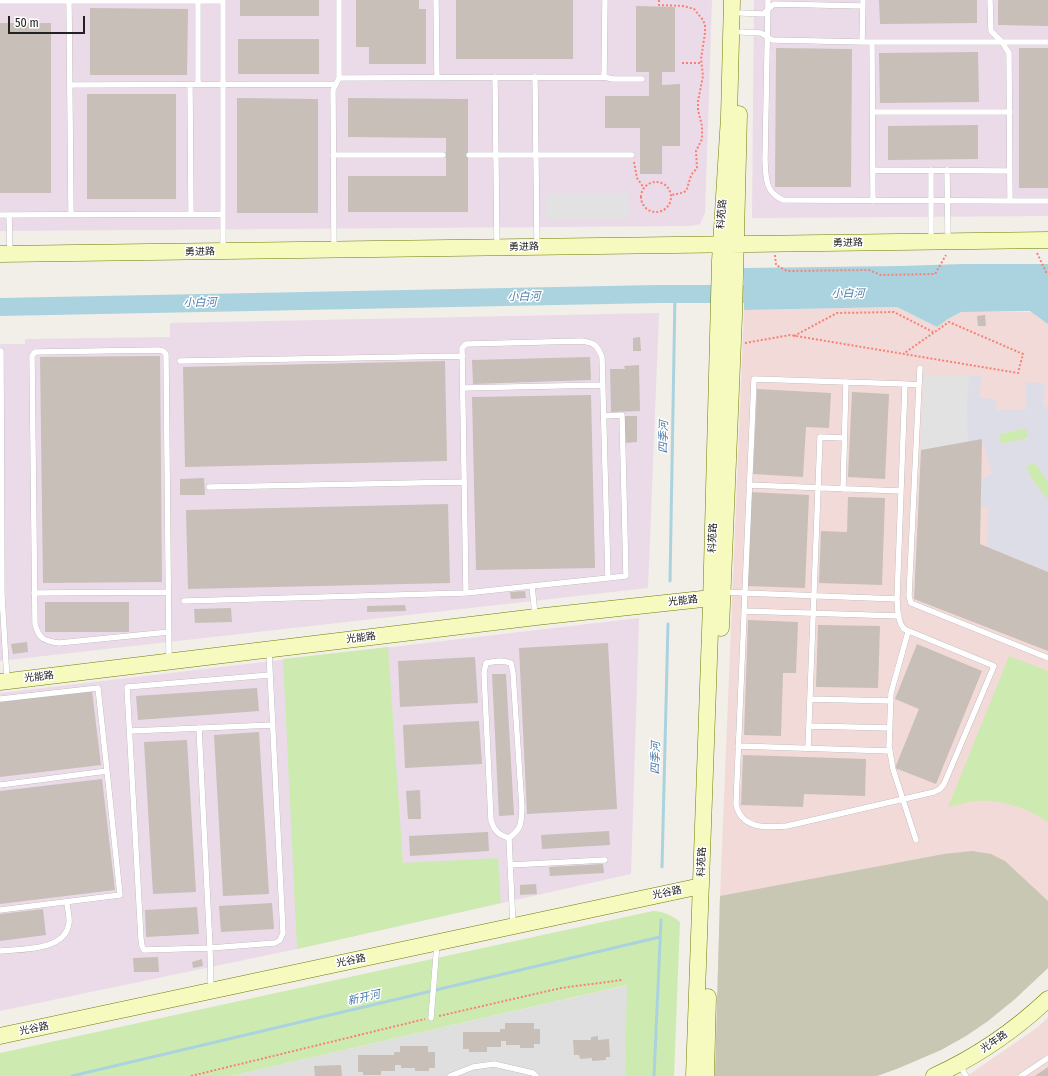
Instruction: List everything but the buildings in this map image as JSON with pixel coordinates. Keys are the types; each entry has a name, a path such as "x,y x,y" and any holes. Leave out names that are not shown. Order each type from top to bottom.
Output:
{"street":[{"name":"科苑路","path":"694,1076 701,886 719,596 732,345 726,316 720,261 720,245 729,117 732,0"},
{"name":"科苑路","path":"706,1076 726,316 736,252 741,6"},
{"name":"勇进路","path":"5,254 720,245 736,252 930,242 1048,240"},
{"name":"光能路","path":"3,681 719,596"},
{"name":"光谷路","path":"0,1036 701,886"},
{"name":"光年路","path":"934,1076 963,1070 1048,999"}],"lane":[{"path":"334,250 333,90 339,78 339,0"},
{"path":"436,0 437,77"},
{"path":"604,76 605,0"},
{"path":"768,0 765,160 767,185 776,197 783,200 1048,201"},
{"path":"990,0 991,31 1002,42 1009,53 1010,201"},
{"path":"0,1 223,1 223,252"},
{"path":"69,1 71,214"},
{"path":"198,1 198,85"},
{"path":"741,6 763,14 774,4 863,3 862,42"},
{"path":"741,32 761,33 772,40 862,42 1048,42"},
{"path":"872,42 873,201"},
{"path":"339,78 604,76 613,79 642,79"},
{"path":"495,77 497,248"},
{"path":"535,77 537,247"},
{"path":"70,85 336,84"},
{"path":"190,85 191,214"},
{"path":"873,112 1010,112"},
{"path":"334,155 443,155"},
{"path":"469,155 632,155"},
{"path":"873,170 1010,170"},
{"path":"930,170 930,242"},
{"path":"947,170 948,242"},
{"path":"0,215 223,214"},
{"path":"5,254 9,215"},
{"path":"466,593 462,348 466,344 582,341 592,343 598,348 602,357 608,578"},
{"path":"169,632 59,643 48,642 37,633 35,624 34,593 32,356 35,352 158,350 163,351 166,354 168,592 169,632 169,661"},
{"path":"0,351 1,596 3,681"},
{"path":"180,361 463,356"},
{"path":"920,368 909,596 911,603 1048,658"},
{"path":"905,384 897,599 900,625 908,632 994,666 944,784 940,788 934,792 786,826 758,826 744,820 737,810 736,804 754,379 905,384 919,385"},
{"path":"842,489 846,382"},
{"path":"463,388 603,385"},
{"path":"184,601 466,593 626,576 622,415 604,416"},
{"path":"808,748 820,437 844,438"},
{"path":"209,487 464,482"},
{"path":"749,485 901,491"},
{"path":"532,586 536,617"},
{"path":"34,593 168,592"},
{"path":"719,596 744,593 897,599"},
{"path":"744,611 899,616"},
{"path":"908,632 892,688 890,751 893,769 916,840"},
{"path":"269,649 283,933 280,940 275,943 210,948 144,950 142,946 127,686 270,675"},
{"path":"494,661 505,661 511,663 513,673 522,808 521,823 518,831 509,838 499,835 493,827 492,820 484,673 486,663 494,661"},
{"path":"0,699 98,688 120,895 0,910"},
{"path":"810,699 891,702"},
{"path":"130,731 273,725"},
{"path":"809,726 890,728"},
{"path":"199,728 211,990"},
{"path":"738,746 890,751"},
{"path":"0,785 107,771"},
{"path":"509,838 513,926"},
{"path":"510,865 605,860"},
{"path":"0,951 47,946 58,941 68,928 69,922 67,902"},
{"path":"431,1018 437,942"},
{"path":"1021,1076 1048,1058"},
{"path":"450,1076 473,1067 494,1064 533,1073 536,1076"}],"path":[{"path":"659,0 659,5 683,6 694,9 704,20 705,33 701,59 703,76 698,101 698,110 702,126 702,139 696,151 697,168 691,176 688,189 685,192 671,195"},
{"path":"682,63 702,63"},
{"path":"632,155 637,178 644,188"},
{"path":"652,182 662,183 670,190 671,195 669,205 662,211 652,212 647,210 641,202 641,192 652,182"},
{"path":"1040,259 1046,272 1048,272"},
{"path":"776,264 787,271 869,270 881,275 935,274 943,262"},
{"path":"793,336 837,313 894,312 934,332"},
{"path":"732,345 790,335 793,336 1018,373 1023,354 949,322 903,354"},
{"path":"190,1076 561,988 622,980"}],"shaded area":[{"path":"0,0 712,0 705,213 700,224 691,226 0,231"},
{"path":"754,0 1048,0 1048,216 752,218"},
{"path":"546,193 629,193 629,219 546,219"},
{"path":"897,307 937,327 961,312 1048,312 1048,968 1015,999 988,1021 966,1036 941,1050 877,1076 715,1076 720,896 744,310"},
{"path":"659,313 648,588 0,661 0,344 25,344 25,339 170,337 170,323"},
{"path":"924,375 969,376 967,407 968,442 921,450"},
{"path":"969,376 982,376 979,398 995,399 996,410 1026,409 1026,382 1045,384 1043,407 1048,406 1048,481 1035,463 1026,466 1031,478 1048,500 1048,572 987,547 989,507 981,506 981,479 992,474 982,439 968,442 967,407","holes":["1026,428 1028,439 1001,444 999,434"]},
{"path":"639,618 631,874 297,949 0,1011 0,693"},
{"path":"972,851 991,854 1005,861 1048,901 1048,968 1015,999 988,1021 966,1036 941,1050 877,1076 715,1076 720,896 944,854"},
{"path":"628,985 625,1076 231,1076"},
{"path":"1048,1017 1048,1076 967,1076 1038,1027"}],"green space":[{"path":"1027,428 1029,438 1001,444 999,434"},
{"path":"1035,463 1048,481 1048,500 1031,478 1025,466"},
{"path":"388,647 403,863 498,858 501,903 297,949 283,659"},
{"path":"1009,656 1048,671 1048,822 1023,809 995,801 976,801 948,807"},
{"path":"653,911 668,914 680,922 674,1076 625,1076 627,985 231,1076 0,1076 0,1053"}],"water":[{"path":"1048,264 1048,324 1030,311 961,312 937,327 897,307 744,310 744,268"}],"waterway":[{"name":"小白河","path":"0,307 658,294 769,294"},
{"name":"四季河","path":"670,581 675,294"},
{"name":"四季河","path":"662,867 668,624"},
{"name":"四季河","path":"654,1076 661,920"},
{"name":"新开河","path":"72,1076 660,937"}]}
